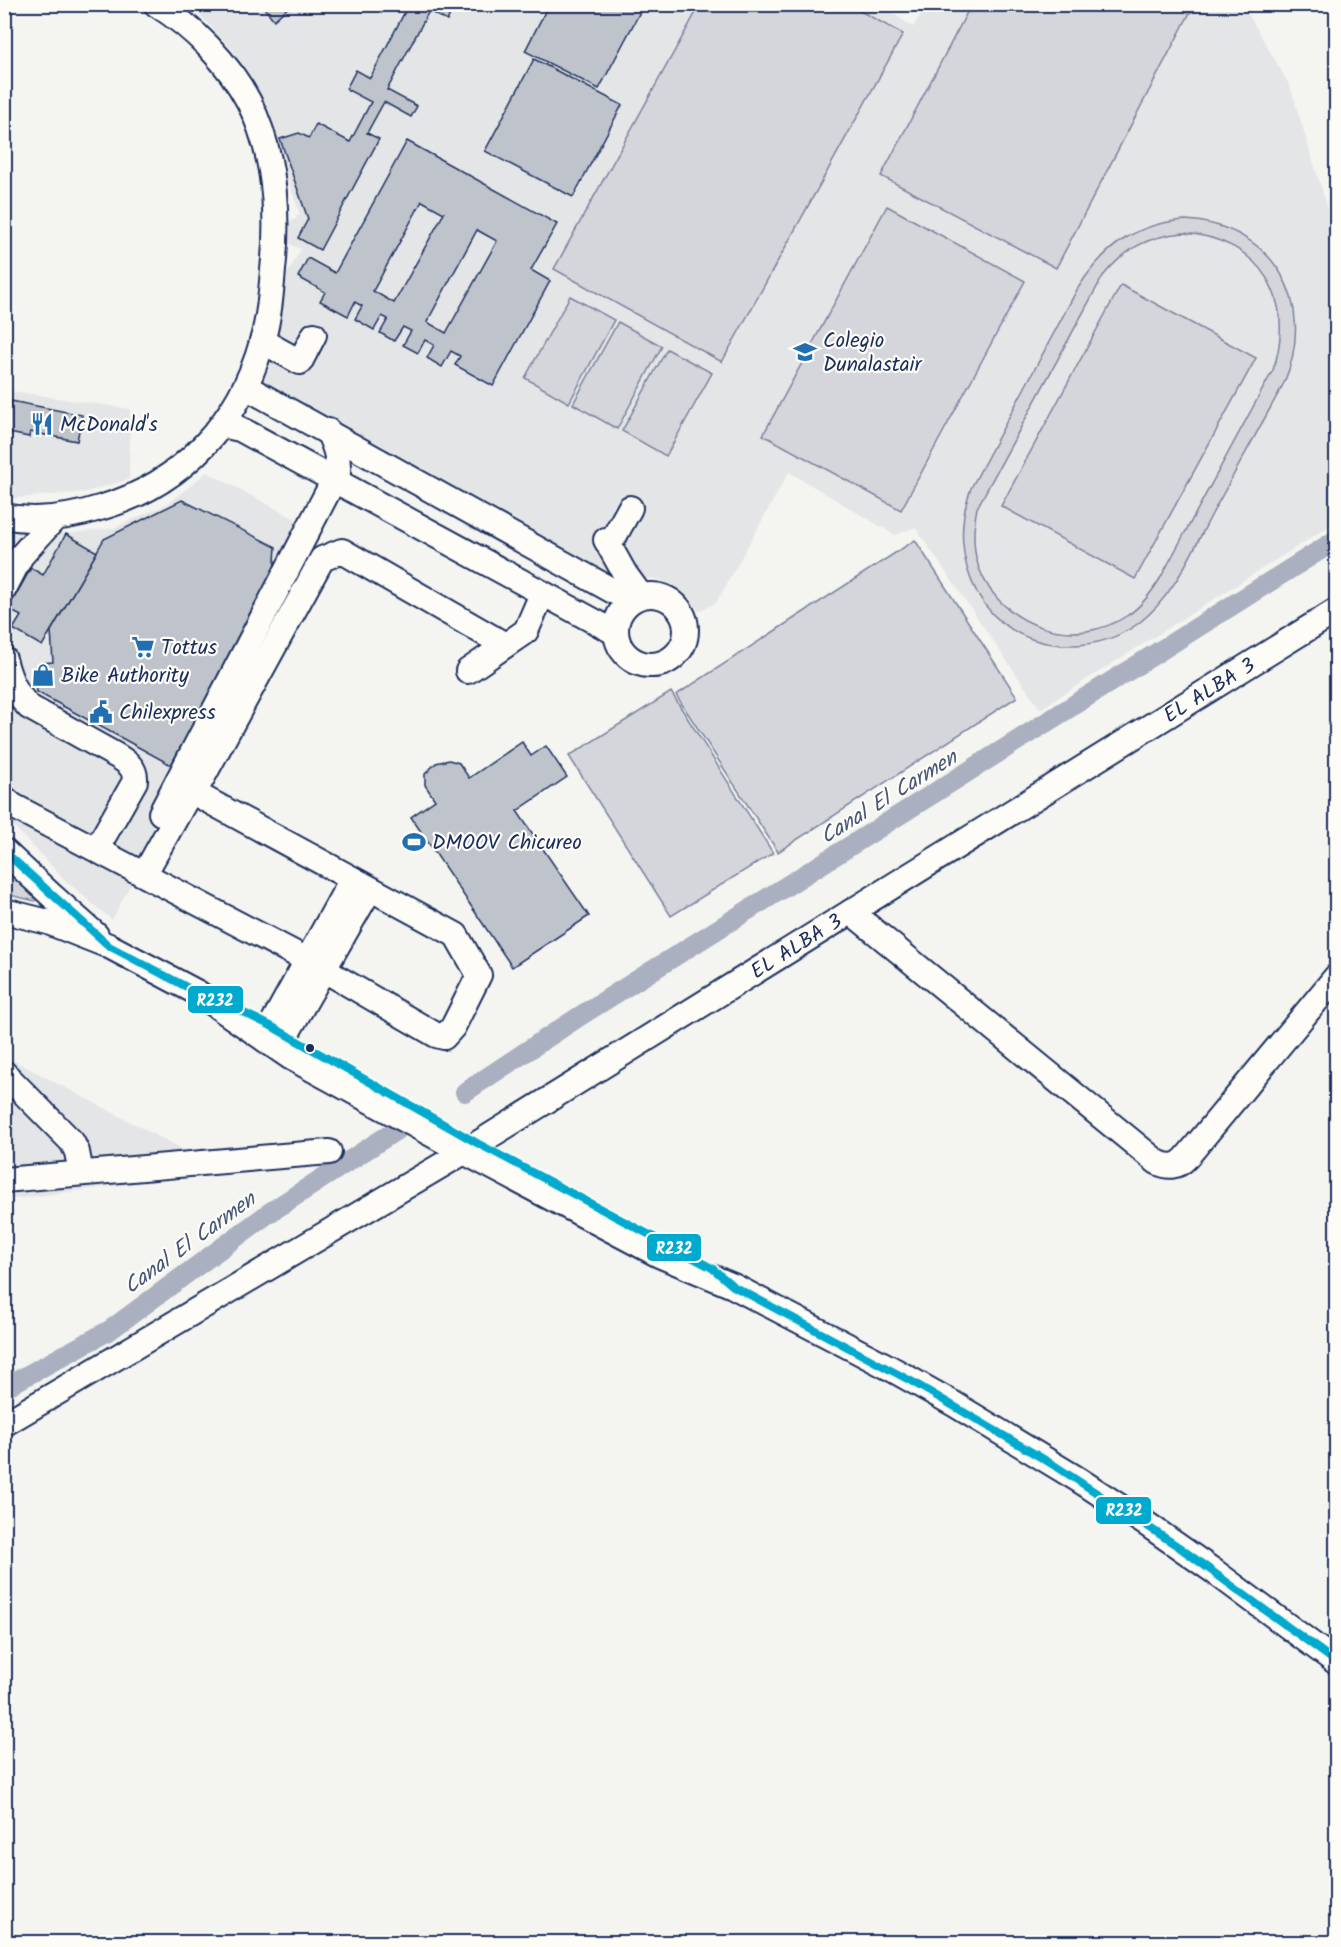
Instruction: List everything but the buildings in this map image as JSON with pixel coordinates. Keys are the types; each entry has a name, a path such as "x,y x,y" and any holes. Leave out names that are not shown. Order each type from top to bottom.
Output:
{"street":[{"path":"8,517 55,518 117,503 153,487 181,468 222,425 246,387 262,341 271,296 276,234 274,189 265,144 249,103 227,68 197,36 162,6"},
{"path":"262,341 300,362 314,334"},
{"path":"246,387 636,598"},
{"path":"222,425 240,429 616,633"},
{"path":"139,870 338,472 338,460 328,431"},
{"path":"630,508 614,537 606,540 636,598"},
{"path":"4,589 20,536 8,517"},
{"path":"13,555 55,518"},
{"path":"139,870 188,796 194,793 322,559 342,552 505,645"},
{"path":"468,670 526,631 542,594"},
{"path":"653,595 666,598 676,605 683,615 687,635 683,646 673,658 663,664 644,665 626,656 619,645 616,633 617,620 622,609 636,598 653,595"},
{"name":"EL ALBA 3","path":"4,1424 470,1148 1336,611"},
{"path":"4,659 10,681 29,707 130,764 136,775 135,781 97,848"},
{"path":"4,798 13,806 139,870 316,965 436,1035 444,1037 453,1027 479,975 456,935 194,793"},
{"path":"4,851 109,946"},
{"path":"278,1031 361,884"},
{"path":"4,911 48,922 109,946 198,993 228,1005 278,1031 470,1148 658,1255 733,1286 890,1368 1034,1452 1167,1539 1336,1662"},
{"path":"851,912 1157,1162 1167,1166 1178,1164 1186,1158 1336,977"},
{"path":"198,993 290,1057 470,1148"},
{"path":"4,1073 72,1142 78,1152 81,1173"},
{"path":"4,1180 329,1152"}],"shaded area":[{"name":"Colegio Dunalastair","path":"879,4 913,27 926,5 1243,5 1290,86 1336,236 1336,522 1040,709 915,527 895,535 789,472 716,603 699,611 673,585 658,579 640,578 625,591 260,385 275,343 284,280 301,249 287,243 288,222 297,219 296,216 300,214 260,100 232,50 199,14 186,5"},
{"path":"700,5 849,5 903,34 722,362 554,269"},
{"path":"971,5 1194,5 1056,268 881,176"},
{"path":"887,206 1025,281 901,510 763,435"},
{"path":"1186,220 1217,225 1243,237 1265,253 1281,273 1291,297 1295,324 1293,353 1284,383 1181,573 1151,612 1123,633 1105,640 1077,645 1038,641 1013,630 993,614 977,593 967,569 963,543 964,515 971,488 1088,273 1110,249 1123,240 1152,226","holes":["1184,233 1211,238 1233,247 1252,260 1266,277 1275,297 1280,319 1279,344 1273,370 1161,577 1138,607 1107,626 1085,631 1063,632 1042,627 1022,618 1004,605 990,588 979,568 974,538 977,508 1103,276 1129,251 1159,237"]},
{"path":"1121,285 1256,358 1135,579 1001,506"},
{"path":"570,296 614,320 569,403 525,378"},
{"path":"618,322 662,346 617,429 573,404"},
{"path":"667,349 712,373 666,456 622,431"},
{"path":"4,390 130,409 129,479 86,492 5,499"},
{"path":"207,472 316,530 112,920 67,882 5,817 4,531 66,534 114,528 169,503"},
{"path":"915,540 1017,697 778,852 676,695"},
{"path":"671,692 773,853 671,916 569,756"},
{"path":"4,861 39,898 35,901 5,894"},
{"path":"5,1056 226,1172 5,1200"}],"waterway":[{"name":"Canal El Carmen","path":"465,1092 580,1016 1336,540"},
{"name":"Canal El Carmen","path":"4,1388 110,1330 269,1213 398,1129"}],"transit line":[{"name":"R232","path":"4,851 109,946 198,993 271,1026 477,1143 712,1268 733,1286 911,1381 1057,1467 1179,1547 1336,1662"}],"place":[{"name":"Colegio Dunalastair","path":"805,352"},
{"name":"McDonald's","path":"42,424"},
{"name":"Tottus","path":"143,647"},
{"name":"Bike Authority","path":"43,675"},
{"name":"Chilexpress","path":"101,712"},
{"name":"DMOOV Chicureo","path":"414,842"}]}
